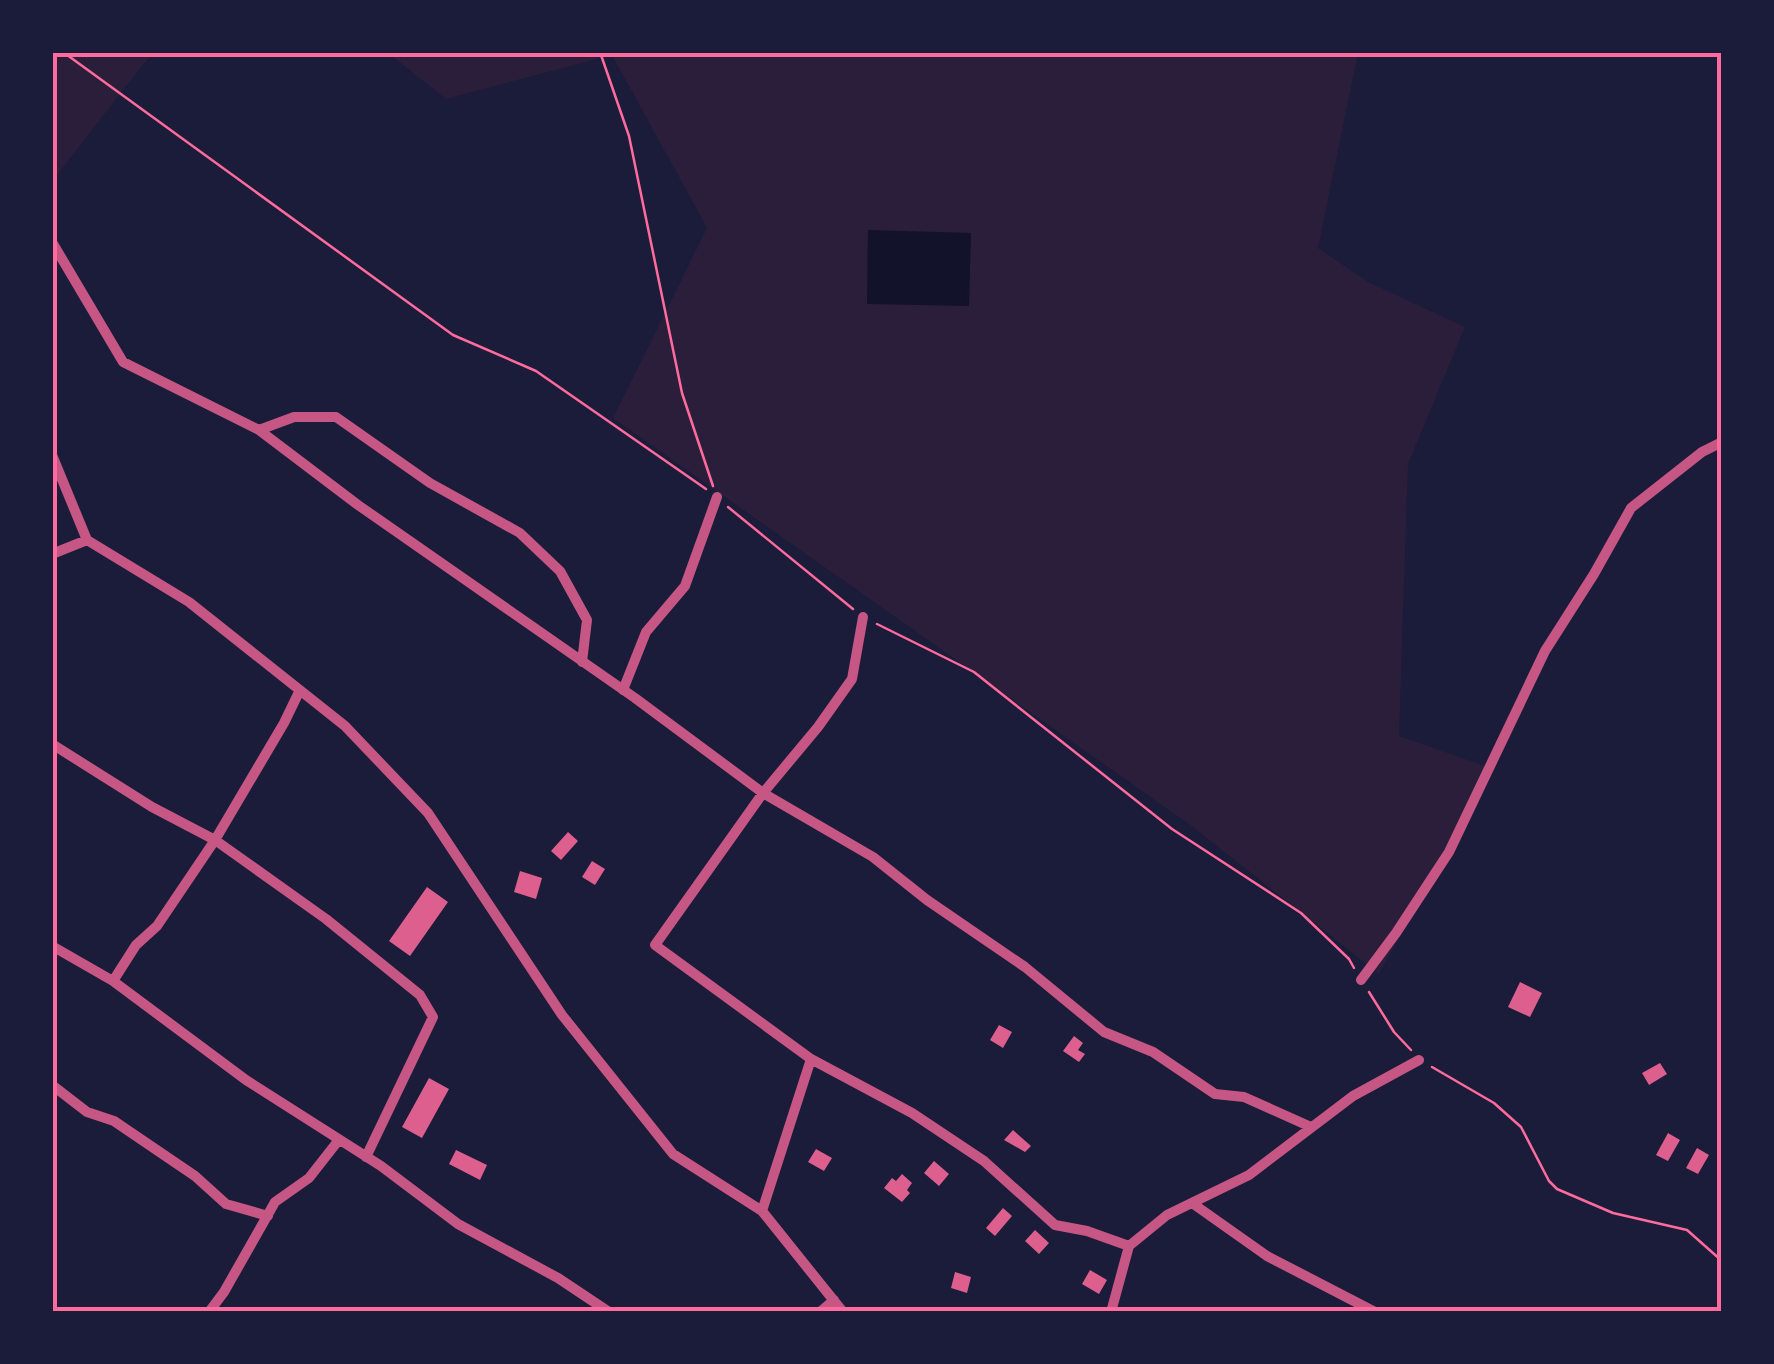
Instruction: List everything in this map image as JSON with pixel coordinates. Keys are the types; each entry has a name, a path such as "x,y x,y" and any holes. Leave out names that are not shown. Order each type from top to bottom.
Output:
{"street":[{"path":"52,242 122,362 259,430 762,793 873,858 1026,968 1104,1032 1153,1052 1215,1094 1244,1097 1311,1127"},
{"path":"259,430 294,417 336,417 430,483 520,533 560,571 587,620 582,662"},
{"path":"1360,980 1449,852 1545,650 1594,574 1630,508 1702,452 1722,442"},
{"path":"52,455 86,540 188,602 345,726 428,814 562,1016 673,1154 762,1212 843,1312"},
{"path":"623,690 646,632 685,586 717,497"},
{"path":"52,554 86,540"},
{"path":"864,617 852,679 818,727 762,793 655,945 810,1058 912,1113 984,1161 1055,1225 1088,1231 1129,1246"},
{"path":"113,982 136,945 157,926 215,840 284,724 298,692"},
{"path":"52,744 152,807 215,840 420,995 433,1017 366,1157"},
{"path":"52,946 113,982 246,1080 321,1126 458,1224 558,1278 609,1312"},
{"path":"762,1212 810,1058"},
{"path":"1111,1312 1129,1246 1168,1214 1249,1175 1353,1096 1419,1060"},
{"path":"52,1085 88,1112 114,1121 195,1176 226,1204 268,1216"},
{"path":"208,1312 275,1202 308,1178 338,1140"},
{"path":"1192,1203 1267,1256 1376,1312"},
{"path":"820,1312 834,1300"}],"path":[{"path":"64,52 453,335 536,371 654,451 864,617 974,672 1172,828 1301,914 1349,959 1394,1032 1419,1060 1494,1103 1521,1126 1557,1189 1613,1213 1687,1230 1722,1260"},
{"path":"600,52 628,136 682,393 717,497"}],"shaded area":[{"path":"53,53 156,53 53,180"},
{"path":"388,53 1358,53 1318,248 1368,282 1465,327 1408,464 1399,736 1485,766 1424,893 1379,974 1193,827 613,418 707,228 612,55 446,99"},
{"path":"868,230 971,233 969,306 867,304"}],"building":[{"path":"568,832 578,841 561,860 551,851"},
{"path":"592,861 605,869 595,885 582,877"},
{"path":"520,871 542,878 536,899 514,892"},
{"path":"427,887 448,902 410,956 389,941"},
{"path":"1520,982 1542,993 1530,1017 1508,1007"},
{"path":"999,1025 1012,1032 1003,1048 990,1040"},
{"path":"1074,1036 1083,1043 1078,1050 1085,1054 1079,1062 1063,1051"},
{"path":"1660,1063 1667,1074 1649,1085 1642,1073"},
{"path":"429,1078 449,1089 422,1138 402,1127"},
{"path":"1013,1130 1031,1146 1025,1152 1004,1140"},
{"path":"1668,1133 1680,1140 1668,1161 1656,1155"},
{"path":"1697,1148 1709,1155 1698,1174 1686,1168"},
{"path":"816,1149 832,1158 824,1171 808,1162"},
{"path":"456,1150 487,1165 480,1180 449,1164"},
{"path":"934,1161 949,1174 939,1186 924,1173"},
{"path":"902,1174 912,1183 902,1202 884,1188"},
{"path":"1003,1208 1012,1216 995,1236 986,1228"},
{"path":"1035,1230 1049,1243 1039,1254 1025,1241"},
{"path":"1090,1270 1107,1280 1099,1294 1082,1284"},
{"path":"955,1272 971,1277 967,1293 951,1288"}]}
